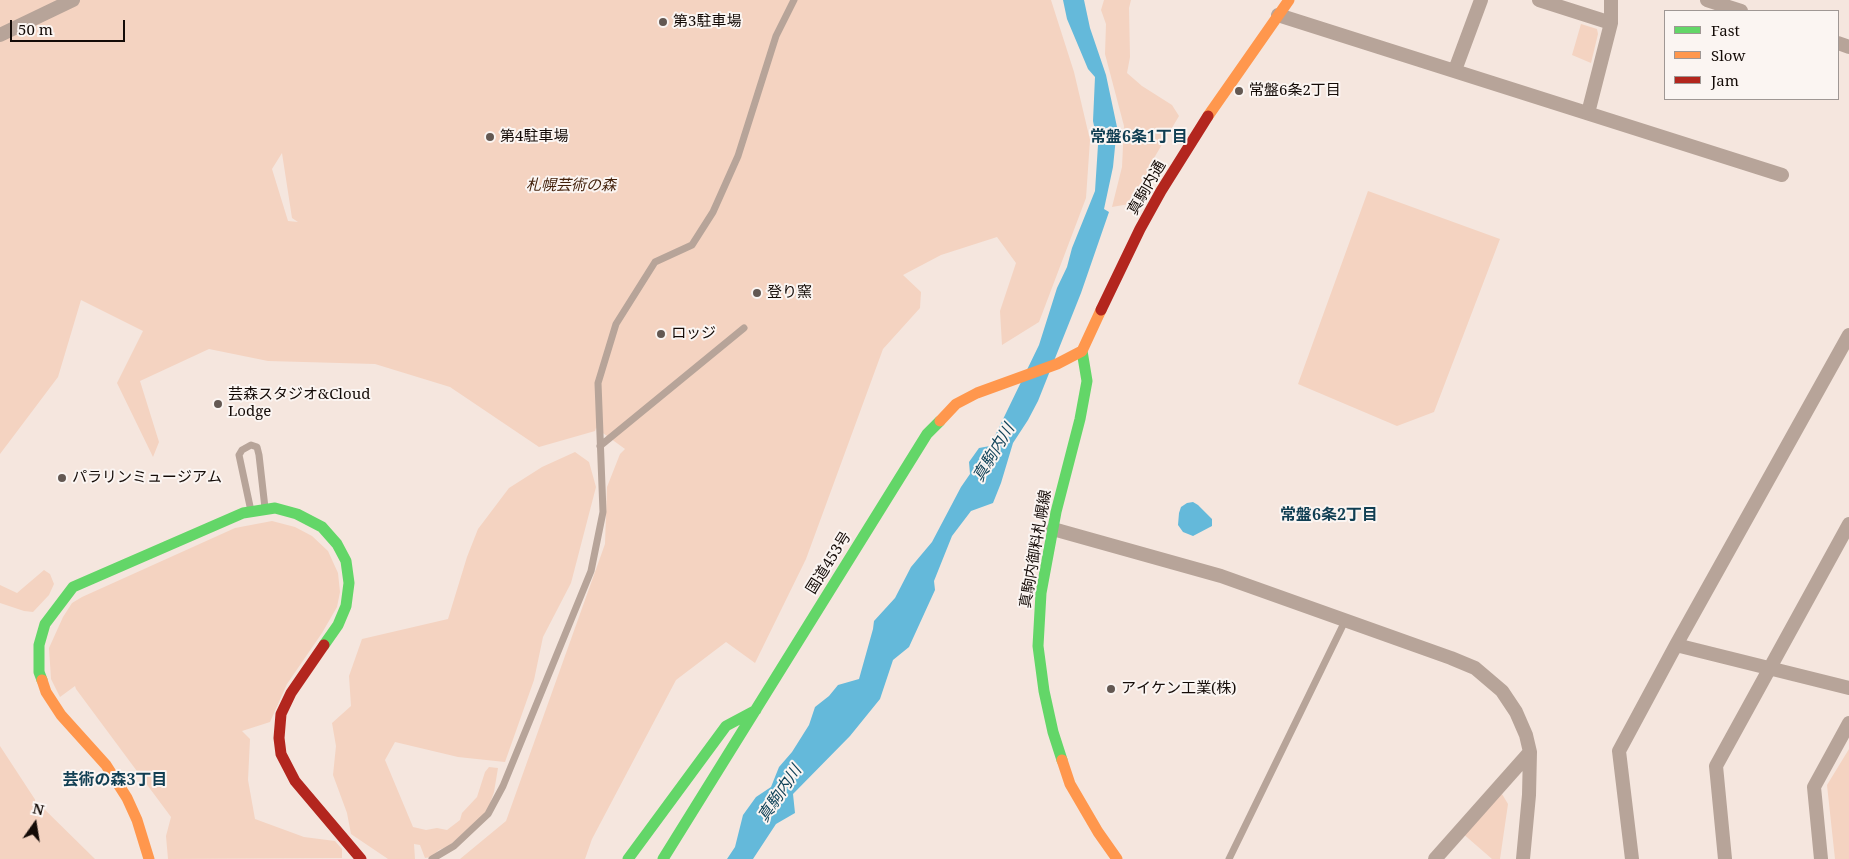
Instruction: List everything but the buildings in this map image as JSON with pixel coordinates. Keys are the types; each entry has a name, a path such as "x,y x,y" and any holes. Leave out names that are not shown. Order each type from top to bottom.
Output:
{"main road":[{"name":"真駒内通","path":"1082,350 1140,229 1161,191 1202,125 1288,0"},
{"name":"国道453号","path":"663,859 927,434 956,404 977,393 1057,364 1082,350"},
{"name":"真駒内御料札幌線","path":"1082,350 1087,381 1080,419 1052,529 1041,593 1038,646 1044,691 1053,732 1070,784 1098,832 1117,859"},
{"path":"149,859 137,820 127,798 106,765 61,716 46,692 39,672 39,645 45,624 73,588 243,513 274,508 297,514 322,527 337,544 346,562 349,584 346,606 338,625 291,693 281,714 279,738 281,754 295,780 360,859"},
{"path":"628,859 726,726 756,710"}],"street":[{"path":"0,36 73,0"},
{"path":"1455,70 1481,0"},
{"path":"1538,0 1611,23"},
{"path":"1588,113 1611,23 1610,0"},
{"path":"1707,0 1738,10"},
{"path":"1278,14 1782,176"},
{"path":"1632,859 1619,751 1849,335"},
{"path":"1726,859 1716,766 1849,524"},
{"path":"1052,529 1221,576 1475,668 1502,691 1516,712 1526,735 1530,752 1529,795 1523,859"},
{"path":"1676,645 1849,688"},
{"path":"1821,859 1814,787 1849,723"},
{"path":"1435,859 1530,752"}],"lane":[{"path":"432,859 454,846 488,814 503,786 591,570 603,512 598,383 616,324 655,262 692,245 714,212 738,156 776,36 794,0"},
{"path":"600,446 744,328"},
{"path":"251,511 239,456 242,450 251,444 256,446 259,454 265,509"},
{"path":"1229,859 1345,621"}],"green space":[{"name":"札幌芸術の森","path":"0,0 1051,0 1074,72 1090,140 1086,198 1039,322 1002,345 1000,311 1016,263 997,237 941,255 903,275 921,292 920,308 883,349 806,559 755,663 726,642 676,680 592,839 585,859 460,859 506,821 605,544 607,487 620,454 625,449 596,428 595,431 539,447 450,387 375,364 268,361 209,349 140,381 159,442 153,457 117,383 143,331 81,300 58,377 0,454","holes":["282,153 292,218 298,222 288,221 272,169"]},
{"path":"1104,0 1131,0 1129,8 1130,57 1127,73 1142,86 1172,105 1179,116 1154,158 1135,203 1112,207 1122,167 1124,126 1105,54 1106,24 1101,10"},
{"path":"1581,24 1597,29 1598,34 1591,63 1572,55"},
{"path":"1368,191 1500,239 1434,412 1397,426 1298,384"},
{"path":"575,452 589,462 596,487 571,583 543,637 534,680 505,762 458,757 395,742 385,760 413,827 426,830 437,828 447,830 460,820 462,813 477,797 485,772 489,767 498,768 494,792 487,812 449,846 439,850 431,857 425,858 420,845 414,844 415,859 388,859 351,834 347,813 333,775 336,746 332,723 351,706 349,676 362,639 448,619 467,557 478,529 509,488 542,467"},
{"path":"272,521 295,527 312,536 328,551 338,573 340,592 337,607 322,633 287,684 270,722 242,731 250,739 248,780 255,819 304,837 335,841 342,849 342,858 168,859 166,836 171,817 75,686 60,697 51,679 49,648 63,617 72,603 82,597 235,528"},
{"path":"44,570 50,574 54,584 49,595 33,612 0,603 0,585 17,593"},
{"path":"0,746 36,801 95,859 0,859"},
{"path":"1849,749 1849,859 1835,859 1827,785"},
{"path":"1502,794 1508,804 1500,859 1492,859 1461,832 1487,799"}],"water":[{"name":"真駒内川","path":"1063,0 1084,0 1090,28 1106,75 1117,127 1113,167 1104,209 1109,212 1081,293 1038,401 1013,443 993,503 971,511 952,536 934,581 935,590 909,647 893,660 880,699 850,736 793,794 795,813 776,824 753,859 727,859 735,847 743,815 756,797 771,787 779,767 792,752 809,725 815,707 829,696 838,685 859,679 874,621 895,598 911,567 932,542 961,487 970,474 969,462 979,448 990,446 1039,345 1057,288 1067,267 1072,248 1095,191 1098,145 1093,121 1095,77 1088,69 1067,19"},
{"path":"1193,502 1212,519 1212,526 1193,536 1183,532 1178,525 1181,507"}],"traffic: fast":[{"path":"1062,760 1053,732 1044,691 1038,646 1041,593 1056,512 1080,419 1087,381 1082,351"},
{"path":"663,859 927,434 940,421"},
{"path":"42,680 39,672 39,645 45,624 73,587 243,513 275,508 297,514 322,527 337,544 346,561 349,583 346,606 338,625 324,645"},
{"path":"628,859 726,726 756,710"}],"traffic: slow":[{"path":"1208,116 1289,0"},
{"path":"940,421 956,404 977,393 1057,364 1082,351 1101,310"},
{"path":"42,680 46,692 61,715 106,765 127,798 137,820 149,859"},
{"path":"1062,760 1070,784 1098,832 1117,859"}],"traffic: jam":[{"path":"1101,310 1140,229 1161,191 1208,116"},
{"path":"324,645 291,693 281,714 279,738 281,754 295,781 361,859"}],"place":[{"name":"第3駐車場","path":"663,22"},
{"name":"常盤6条2丁目","path":"1239,91"},
{"name":"第4駐車場","path":"490,137"},
{"name":"登り窯","path":"757,293"},
{"name":"ロッジ","path":"661,334"},
{"name":"芸森スタジオ&Cloud Lodge","path":"218,404"},
{"name":"パラリンミュージアム","path":"62,478"},
{"name":"アイケン工業(株)","path":"1111,689"}],"district":[{"name":"常盤6条1丁目","path":"1139,137"},
{"name":"常盤6条2丁目","path":"1329,515"},
{"name":"芸術の森3丁目","path":"115,780"}]}
